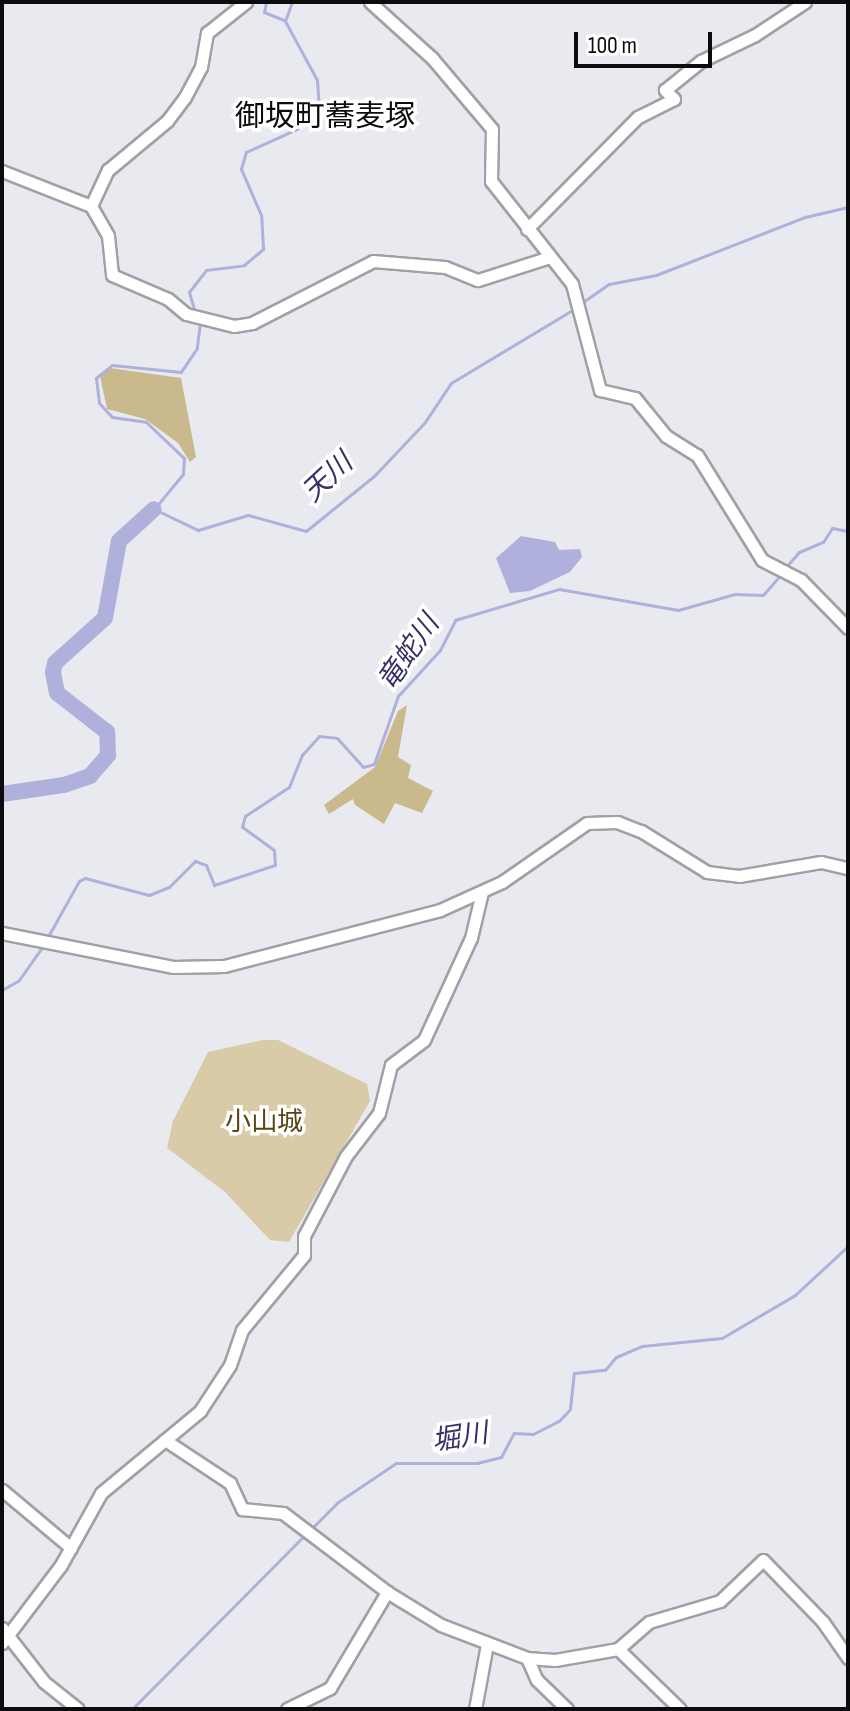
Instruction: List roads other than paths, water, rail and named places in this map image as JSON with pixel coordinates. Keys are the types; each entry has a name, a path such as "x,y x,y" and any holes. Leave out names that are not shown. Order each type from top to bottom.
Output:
{"street":[{"path":"91,206 108,170 167,121 185,97 201,67 207,33 246,2"},
{"path":"370,2 432,58 492,129 491,181 547,258 572,284 600,390 635,398 666,436 697,455 762,560 783,571 848,628"},
{"path":"527,229 638,117 674,99 665,90 701,61 755,35 805,2"},
{"path":"2,171 91,206 108,236 112,275 138,283 191,315 234,326 252,323 373,261 445,267 478,280 547,258"},
{"path":"2,933 173,967 224,966 425,914 482,892 587,823 617,822 641,831 707,872 739,876 821,862 848,868"},
{"path":"78,1709 44,1682 4,1635 71,1548 101,1493 200,1411 230,1365 242,1330 304,1255 304,1236 339,1169 379,1113 391,1065 424,1040 471,938 482,892"},
{"path":"165,1440 230,1483 242,1509 283,1513 387,1592 441,1625 527,1658 555,1660 618,1649 649,1622 720,1601 763,1560 823,1622 848,1658"},
{"path":"2,1490 71,1548"},
{"path":"287,1709 330,1688 387,1592"},
{"path":"475,1709 487,1644"},
{"path":"618,1649 680,1709"},
{"path":"527,1658 537,1680 567,1709"}],"water":[{"path":"521,536 555,542 559,550 580,549 582,557 570,572 530,591 510,593 496,558"}],"waterway":[{"path":"266,2 264,12 284,20"},
{"path":"195,312 189,292 206,270 244,265 263,249 261,215 241,169 246,152 297,129 319,109 317,80 285,21 292,2"},
{"name":"天川","path":"580,304 609,284 656,275 805,217 848,207"},
{"name":"天川","path":"200,322 197,348 181,372 112,365 96,378 99,403 112,417 146,422 184,458 183,474 154,509 198,530 248,515 306,531 374,476 425,422 451,383 574,309"},
{"name":"天川","path":"2,794 64,785 90,776 108,755 107,732 57,693 53,672 55,663 105,618 119,541 154,509"},
{"name":"竜蛇川","path":"785,568 799,552 823,542 832,528 848,531"},
{"name":"竜蛇川","path":"46,940 79,881 85,878 149,895 169,887 195,861 206,865 214,885 275,865 274,850 242,827 245,816 289,787 302,755 319,736 337,738 363,767 374,764 398,696 440,650 455,620 559,589 678,610 735,594 763,595 781,574"},
{"name":"竜蛇川","path":"2,990 19,980 43,946"},
{"name":"堀川","path":"311,1529 338,1502 396,1463 477,1463 501,1457 514,1433 533,1434 559,1421 570,1409 574,1373 605,1370 616,1357 642,1346 722,1338 795,1295 848,1246"},
{"name":"堀川","path":"132,1709 306,1534"}],"district":[{"name":"御坂町蕎麦塚","path":"325,117"}],"park label":[{"name":"小山城","path":"264,1123"}]}
